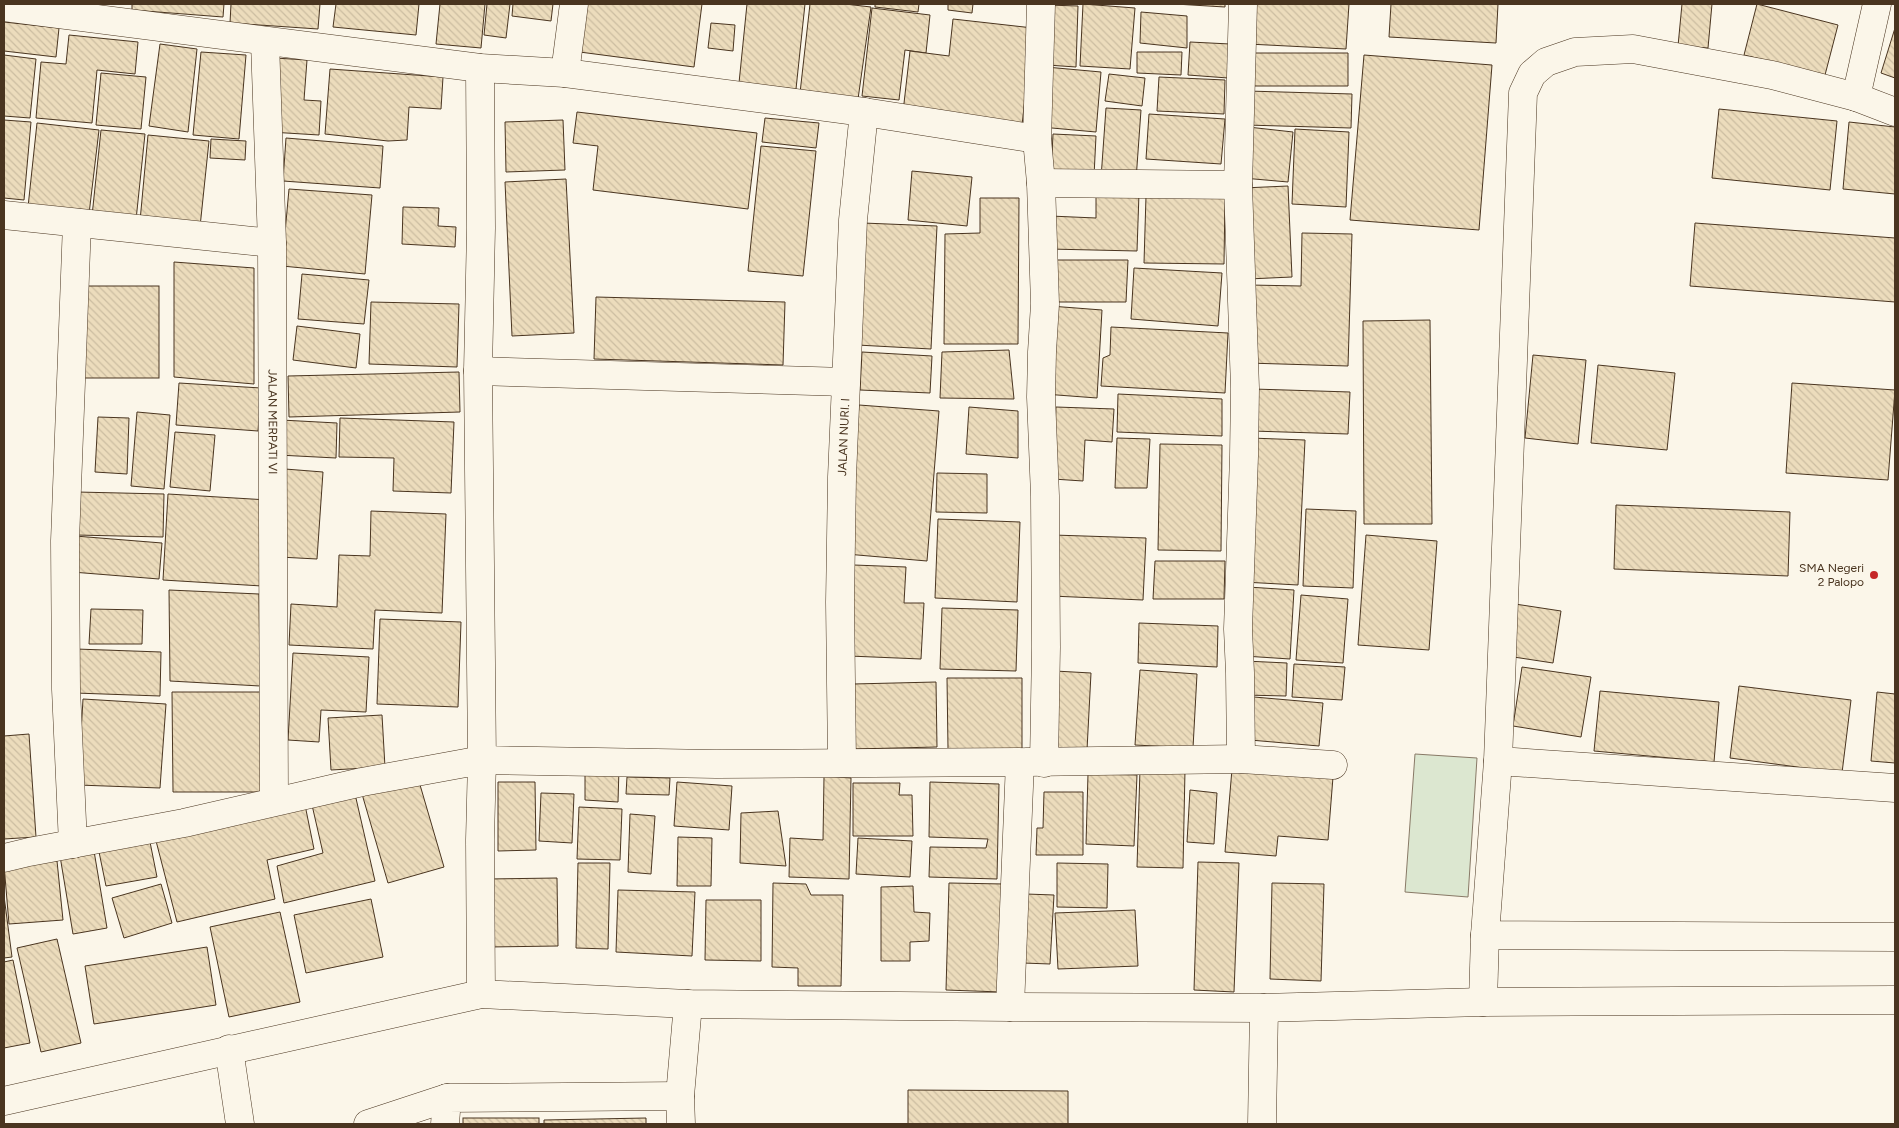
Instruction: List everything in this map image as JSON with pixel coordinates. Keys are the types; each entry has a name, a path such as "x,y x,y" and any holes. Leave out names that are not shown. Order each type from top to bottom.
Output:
{"street":[{"path":"565,73 574,4"},
{"path":"1010,1007 1032,762 1046,647 1046,496 1041,397 1045,304 1042,183 1037,139 1041,4"},
{"path":"1241,759 1238,629 1245,388 1238,185 1243,4"},
{"path":"1856,97 1877,4"},
{"path":"4,7 265,42 480,68 565,73 864,112 1037,139"},
{"name":"JALAN MERPATI VI","path":"265,42 272,243 274,801"},
{"path":"1483,1002 1485,935 1498,761 1523,93 1532,74 1546,62 1576,52 1633,49 1772,75 1856,97 1895,112"},
{"path":"480,68 481,228 478,371 482,760 480,840 481,994"},
{"name":"JALAN NURI. I","path":"842,763 840,602 842,477 853,220 864,112"},
{"path":"1042,183 1238,185"},
{"path":"4,215 272,243"},
{"path":"73,844 66,689 65,540 77,223"},
{"path":"478,371 846,382"},
{"path":"4,858 184,823 362,782 482,760 716,764 1241,759 1333,765"},
{"path":"1498,761 1895,788"},
{"path":"1485,935 1895,937"},
{"path":"4,1101 481,994 688,1004 1010,1007 1264,1008 1483,1002 1895,1000"},
{"path":"681,1124 680,1096 688,1004"},
{"path":"1262,1124 1264,1008"},
{"path":"229,1049 240,1124"},
{"path":"368,1124 446,1111 680,1096"}],"green space":[{"path":"1415,754 1477,758 1468,897 1405,892"}],"building":[{"path":"132,4 224,4 223,17 132,10"},
{"path":"231,4 320,4 318,29 230,23"},
{"path":"336,4 419,4 416,35 333,27"},
{"path":"440,4 485,4 481,48 436,44"},
{"path":"487,4 510,4 506,38 484,35"},
{"path":"513,4 553,4 551,21 512,16"},
{"path":"579,4 702,4 694,67 572,51"},
{"path":"747,4 805,4 796,89 739,83"},
{"path":"810,4 845,4 871,7 858,99 800,93"},
{"path":"875,4 919,4 918,12 875,7"},
{"path":"948,4 973,4 972,13 948,10"},
{"path":"1083,4 1135,8 1130,69 1080,66"},
{"path":"1175,4 1225,4 1225,7"},
{"path":"1250,4 1349,4 1346,49 1248,44"},
{"path":"1391,4 1498,4 1496,43 1389,37"},
{"path":"1682,4 1712,4 1708,48 1678,46"},
{"path":"1757,4 1838,25 1825,75 1744,55"},
{"path":"1047,5 1078,6 1076,67 1047,65"},
{"path":"872,8 930,15 926,53 905,50 899,100 862,96"},
{"path":"1141,12 1187,16 1187,48 1140,43"},
{"path":"953,19 1033,28 1022,125 903,112 910,51 949,56"},
{"path":"4,22 59,28 56,57 4,51"},
{"path":"711,23 735,25 733,51 708,48"},
{"path":"1895,28 1895,78 1881,73"},
{"path":"69,35 138,42 135,74 97,70 92,123 36,118 41,62 66,64"},
{"path":"1190,42 1230,44 1228,78 1188,75"},
{"path":"160,44 197,49 188,132 149,126"},
{"path":"201,52 246,55 239,139 193,135"},
{"path":"1137,52 1182,52 1181,75 1137,73"},
{"path":"1246,53 1348,53 1348,86 1245,86"},
{"path":"4,55 36,59 30,118 4,116"},
{"path":"1364,55 1492,65 1479,230 1350,220"},
{"path":"275,58 307,60 304,100 321,101 319,135 270,132"},
{"path":"1046,67 1101,72 1096,132 1041,127"},
{"path":"330,69 443,77 441,109 409,107 407,140 388,141 325,134"},
{"path":"101,73 146,77 141,129 96,125"},
{"path":"1109,74 1145,78 1142,106 1105,101"},
{"path":"1159,77 1225,80 1224,114 1157,111"},
{"path":"1247,91 1352,94 1351,128 1246,125"},
{"path":"1106,108 1141,110 1136,180 1101,178"},
{"path":"1719,109 1837,121 1830,190 1712,178"},
{"path":"577,112 757,133 748,209 593,190 598,146 573,143"},
{"path":"1149,114 1225,119 1221,164 1146,159"},
{"path":"765,118 819,123 816,148 762,142"},
{"path":"4,120 31,122 24,200 4,198"},
{"path":"563,120 565,170 506,172 505,122"},
{"path":"1849,122 1895,127 1895,194 1843,189"},
{"path":"37,123 99,130 89,214 28,207"},
{"path":"1248,127 1293,132 1288,182 1243,178"},
{"path":"1295,129 1349,132 1346,207 1292,204"},
{"path":"101,130 145,134 136,220 92,216"},
{"path":"1053,134 1096,136 1094,176 1051,174"},
{"path":"148,135 209,141 200,227 140,221"},
{"path":"286,138 383,146 380,188 283,181"},
{"path":"211,139 246,141 245,160 210,158"},
{"path":"761,146 816,151 803,276 748,271"},
{"path":"912,171 972,177 967,226 908,220"},
{"path":"566,179 574,333 512,336 505,182"},
{"path":"1288,186 1292,277 1248,279 1243,188"},
{"path":"289,189 372,195 365,274 282,266"},
{"path":"1096,192 1139,193 1137,251 1049,249 1050,216 1096,218"},
{"path":"1146,196 1225,198 1224,264 1144,263"},
{"path":"980,198 1019,198 1018,344 944,344 945,234 980,233"},
{"path":"403,207 439,208 438,226 456,227 455,247 402,244"},
{"path":"863,223 937,226 931,349 857,345"},
{"path":"1695,223 1895,238 1895,302 1690,286"},
{"path":"1302,233 1352,234 1348,366 1247,363 1249,285 1301,286"},
{"path":"1050,260 1128,260 1126,302 1047,302"},
{"path":"174,262 254,268 254,384 174,377"},
{"path":"1134,268 1222,273 1218,326 1131,319"},
{"path":"302,274 369,280 364,324 298,319"},
{"path":"84,286 159,286 159,378 84,378"},
{"path":"596,297 785,302 783,365 594,359"},
{"path":"371,302 459,304 457,367 369,364"},
{"path":"1050,306 1102,310 1097,398 1044,394"},
{"path":"1430,320 1432,524 1364,524 1363,321"},
{"path":"297,326 360,334 356,368 293,360"},
{"path":"1111,327 1228,333 1225,393 1101,386 1103,358 1110,355"},
{"path":"1009,350 1014,399 940,398 942,352"},
{"path":"862,352 932,356 930,393 860,390"},
{"path":"1533,355 1586,360 1578,444 1525,438"},
{"path":"1598,365 1675,373 1667,450 1591,443"},
{"path":"459,372 460,412 289,417 288,376"},
{"path":"179,383 261,388 258,431 176,425"},
{"path":"1792,383 1895,390 1888,480 1786,473"},
{"path":"1253,389 1350,392 1348,434 1252,431"},
{"path":"1118,394 1222,399 1222,436 1117,432"},
{"path":"859,405 939,411 927,561 846,554"},
{"path":"969,407 1018,411 1018,458 966,454"},
{"path":"1056,407 1114,409 1112,442 1085,440 1083,481 1053,479"},
{"path":"137,412 170,415 164,489 131,486"},
{"path":"98,417 129,418 127,474 95,472"},
{"path":"340,418 454,422 451,493 393,491 394,458 339,457"},
{"path":"281,420 337,423 336,458 278,455"},
{"path":"175,432 215,435 210,491 170,487"},
{"path":"1117,438 1150,439 1147,488 1115,488"},
{"path":"1250,438 1305,440 1298,585 1243,582"},
{"path":"1160,444 1222,445 1221,551 1158,550"},
{"path":"285,469 323,472 317,559 279,557"},
{"path":"937,473 987,474 987,513 936,512"},
{"path":"77,492 164,494 163,537 76,535"},
{"path":"168,494 268,500 262,586 163,580"},
{"path":"1616,505 1790,512 1788,576 1614,569"},
{"path":"1306,509 1356,511 1353,588 1303,586"},
{"path":"371,511 446,514 442,613 375,610 373,649 289,645 291,604 337,607 339,555 370,556"},
{"path":"938,519 1020,522 1017,602 935,598"},
{"path":"1053,535 1146,538 1143,600 1051,596"},
{"path":"1366,535 1437,541 1429,650 1358,645"},
{"path":"75,536 162,543 159,579 72,572"},
{"path":"1155,561 1225,561 1224,599 1153,599"},
{"path":"854,565 906,567 904,603 924,603 921,659 849,656"},
{"path":"1248,587 1294,590 1290,659 1244,656"},
{"path":"169,590 259,594 260,686 170,681"},
{"path":"1301,595 1348,599 1343,663 1296,660"},
{"path":"1515,604 1561,611 1553,663 1507,656"},
{"path":"942,608 1018,610 1016,671 940,669"},
{"path":"91,609 143,610 142,644 89,644"},
{"path":"380,619 461,622 458,707 377,704"},
{"path":"1139,623 1218,626 1217,667 1138,663"},
{"path":"76,649 161,652 160,696 75,693"},
{"path":"293,653 369,657 366,712 321,710 319,742 288,740"},
{"path":"1245,661 1287,663 1286,696 1244,695"},
{"path":"1294,664 1345,667 1342,700 1292,697"},
{"path":"1522,667 1591,677 1581,737 1513,726"},
{"path":"1140,670 1197,674 1193,748 1135,745"},
{"path":"1055,671 1091,673 1087,750 1051,749"},
{"path":"947,678 1022,678 1022,750 948,749"},
{"path":"936,682 937,747 855,749 853,684"},
{"path":"1739,686 1851,700 1842,773 1730,758"},
{"path":"1600,691 1719,702 1714,762 1594,751"},
{"path":"172,692 263,692 263,792 173,792"},
{"path":"1877,692 1895,694 1895,763 1871,761"},
{"path":"1254,697 1323,703 1319,746 1250,740"},
{"path":"83,699 166,704 160,788 78,785"},
{"path":"382,715 385,767 331,770 328,718"},
{"path":"29,734 36,837 4,839 4,736"},
{"path":"585,767 619,768 618,802 585,800"},
{"path":"1140,769 1185,770 1183,868 1137,867"},
{"path":"1232,769 1333,777 1328,840 1278,836 1276,856 1225,852"},
{"path":"1088,774 1137,775 1134,846 1086,844"},
{"path":"824,776 851,778 849,879 789,877 790,838 823,840"},
{"path":"627,777 670,778 669,795 626,794"},
{"path":"418,778 444,867 388,883 362,794"},
{"path":"498,782 535,782 536,850 498,851"},
{"path":"677,782 732,786 729,830 674,826"},
{"path":"930,782 999,784 997,879 929,877 930,847 986,848 988,839 929,837"},
{"path":"853,783 900,783 899,795 912,795 913,836 853,836"},
{"path":"1190,790 1217,793 1214,844 1187,842"},
{"path":"1044,792 1083,792 1083,855 1036,855 1037,828 1043,828"},
{"path":"541,793 574,794 572,843 539,841"},
{"path":"355,794 375,881 284,903 277,866 323,853 312,805"},
{"path":"305,805 314,849 267,860 275,899 177,922 155,837"},
{"path":"579,807 622,809 620,860 577,859"},
{"path":"778,811 786,866 740,863 741,813"},
{"path":"630,814 655,816 651,874 628,872"},
{"path":"149,837 157,877 106,886 98,847"},
{"path":"678,837 712,838 711,886 677,886"},
{"path":"858,838 912,841 910,877 856,874"},
{"path":"94,851 107,928 73,934 60,856"},
{"path":"57,861 63,920 9,924 4,865"},
{"path":"1198,862 1239,863 1234,992 1194,990"},
{"path":"578,863 610,863 608,949 576,948"},
{"path":"1057,863 1108,864 1107,908 1057,907"},
{"path":"557,878 558,946 489,947 488,879"},
{"path":"773,883 806,884 811,895 843,895 841,986 798,986 798,968 772,967"},
{"path":"949,883 1004,884 1001,992 946,990"},
{"path":"1272,883 1324,884 1321,981 1270,979"},
{"path":"161,884 172,923 124,938 112,898"},
{"path":"913,886 914,912 930,913 929,941 910,942 910,961 881,961 881,887"},
{"path":"618,890 695,892 692,956 616,952"},
{"path":"1026,894 1054,895 1050,964 1023,963"},
{"path":"4,896 12,957 4,958"},
{"path":"371,899 383,957 306,973 294,915"},
{"path":"706,900 761,900 761,961 705,960"},
{"path":"1135,910 1138,966 1058,969 1055,913"},
{"path":"280,912 300,1002 229,1017 210,927"},
{"path":"57,939 81,1043 41,1052 17,948"},
{"path":"207,947 216,1005 94,1024 85,966"},
{"path":"13,960 30,1043 4,1048 4,962"},
{"path":"908,1090 1068,1091 1068,1124 908,1124"},
{"path":"463,1118 539,1118 539,1124 463,1124"},
{"path":"646,1118 646,1124 544,1124 544,1120"}],"place":[{"name":"SMA Negeri 2 Palopo","path":"1874,575"}]}
